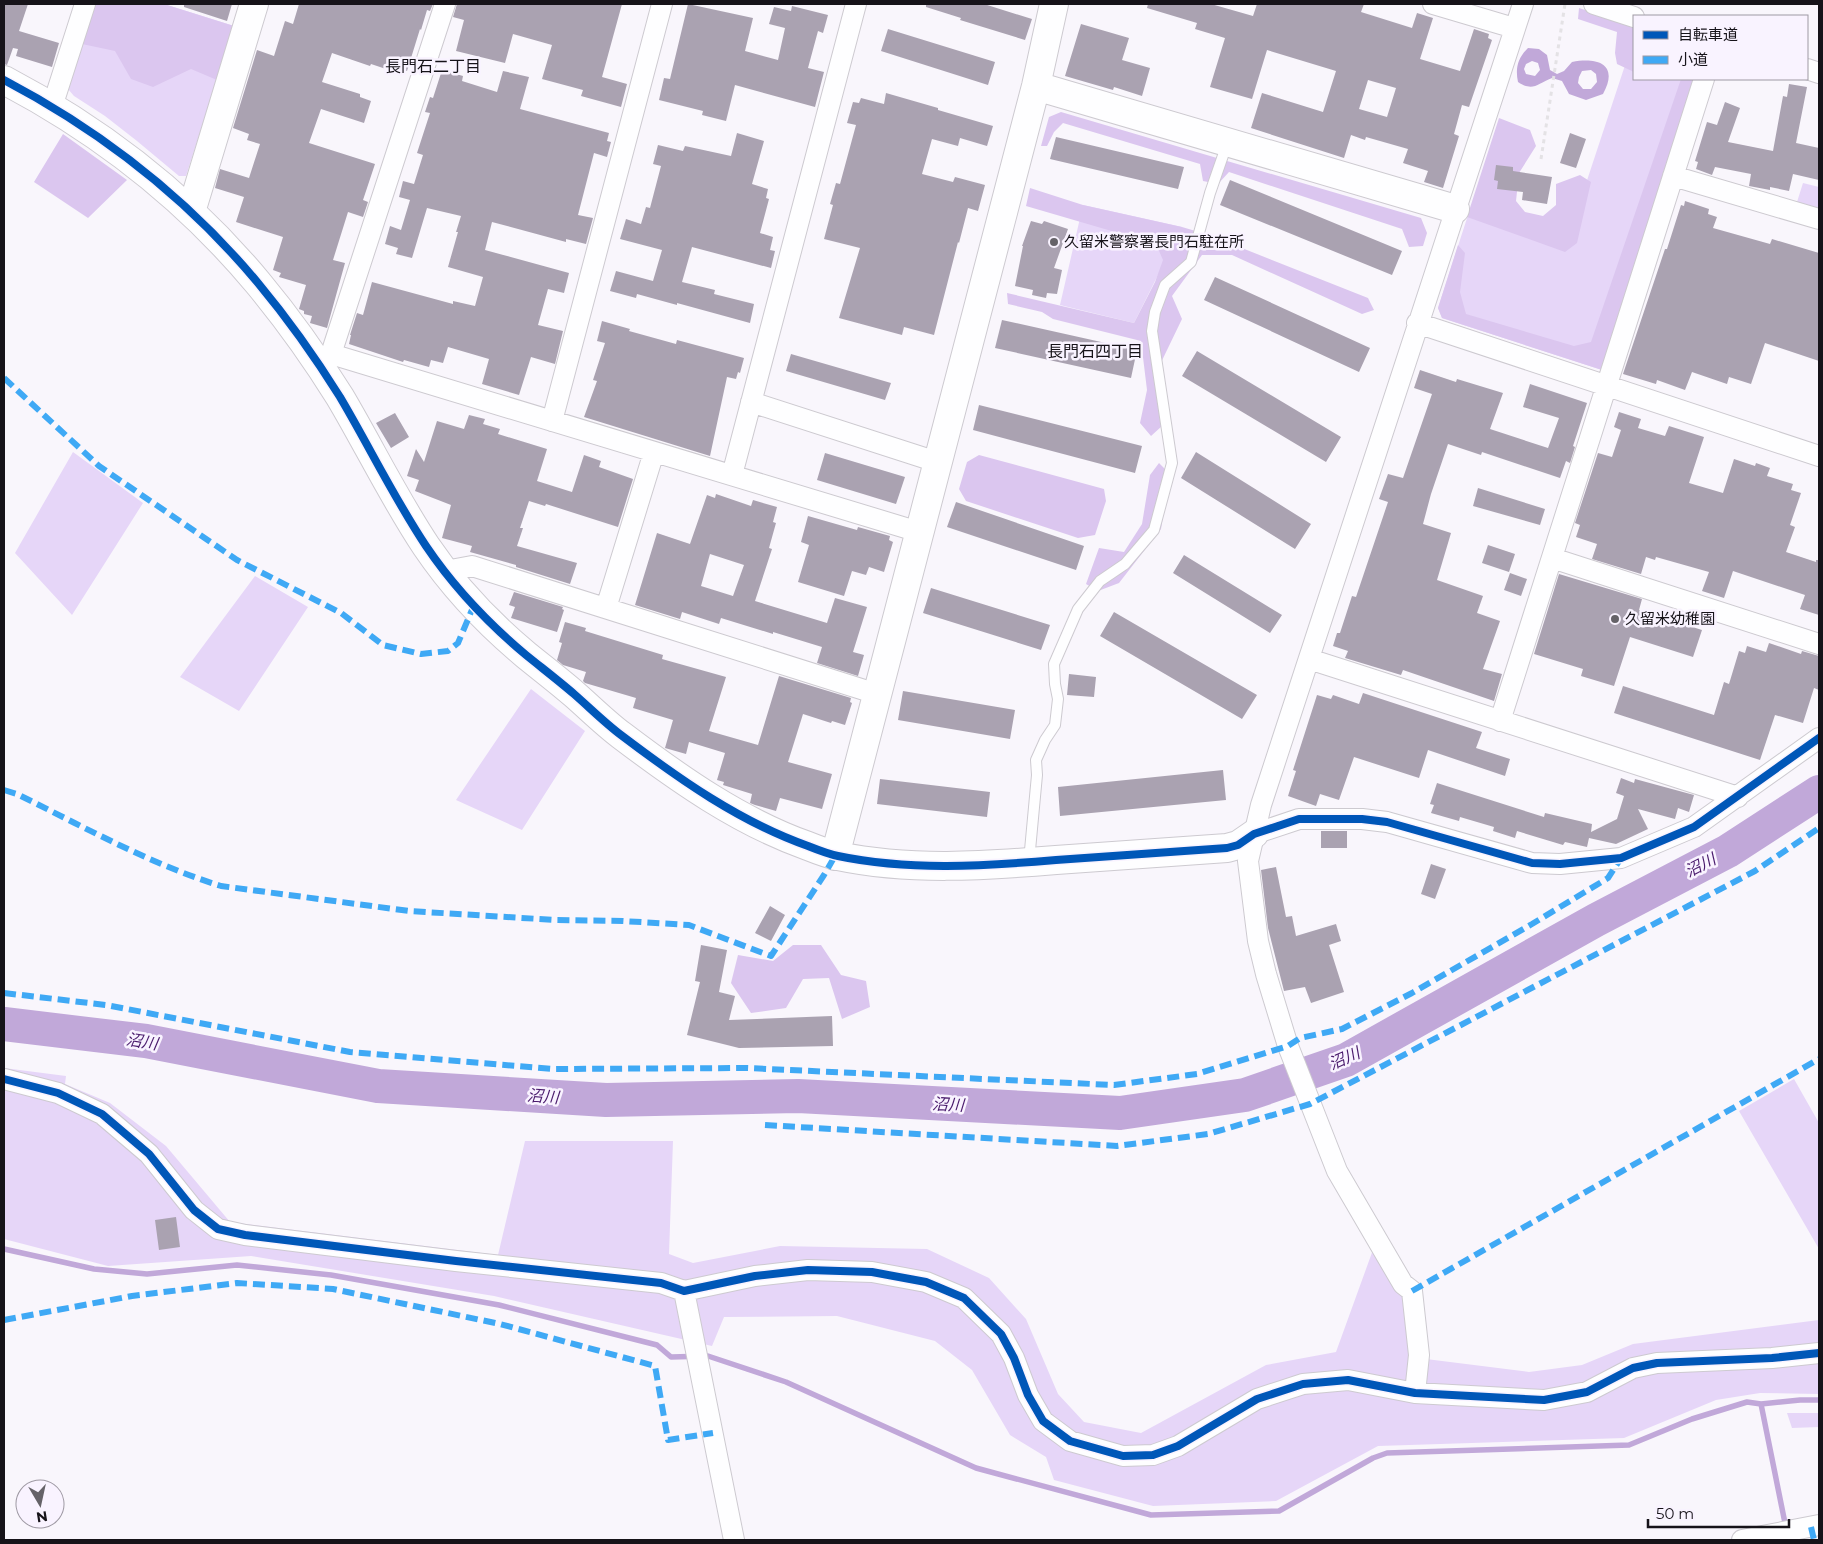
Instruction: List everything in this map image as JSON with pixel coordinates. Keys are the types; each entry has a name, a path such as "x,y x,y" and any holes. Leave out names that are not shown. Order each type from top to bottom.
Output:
{"street":[{"path":"52,107 85,4"},
{"path":"191,212 254,4"},
{"path":"323,356 445,4"},
{"path":"552,421 662,4"},
{"path":"732,475 856,4"},
{"path":"835,856 1036,86 1054,4"},
{"path":"1433,4 1514,28"},
{"path":"1415,1393 1419,1355 1412,1291 1403,1284 1336,1171 1310,1104 1288,1046 1266,974 1258,941 1248,861 1261,805 1417,323 1523,4"},
{"path":"1594,4 1633,17"},
{"path":"4,80 96,135 138,166 191,212 257,281 323,356 341,399 401,507 428,548 474,605 522,652 572,692 619,734 736,814 788,839 835,856 882,863 952,866 1227,848 1238,845 1254,834 1299,819 1362,819 1387,822 1532,862 1560,864 1598,862 1621,858 1694,827 1819,738"},
{"path":"1500,721 1704,80"},
{"path":"1036,86 1455,209"},
{"path":"1673,176 1819,219"},
{"path":"1417,323 1819,456"},
{"path":"323,356 552,421 919,532"},
{"path":"751,402 937,462"},
{"path":"606,608 654,452"},
{"path":"1552,558 1819,644"},
{"path":"445,571 472,566 877,694"},
{"path":"1309,659 1738,797"},
{"path":"4,1079 58,1093 102,1114 149,1154 194,1210 218,1229 244,1235 456,1261 661,1283 684,1291 755,1276 808,1270 872,1272 926,1282 964,1298 1001,1334 1014,1358 1028,1395 1043,1421 1070,1441 1123,1456 1153,1455 1178,1446 1257,1399 1302,1384 1348,1380 1415,1393 1544,1400 1587,1392 1633,1368 1657,1363 1772,1358 1819,1353"},
{"path":"684,1291 734,1540"},
{"path":"1742,1540 1812,1526"}],"lane":[{"path":"1029,862 1037,776 1036,760 1045,740 1055,725 1058,699 1054,664 1078,609 1100,581 1125,564 1154,530 1172,463 1152,331 1155,312 1165,285 1192,262 1210,193 1227,142"}],"path":[{"path":"1541,159 1565,4"}],"shaded area":[{"path":"95,4 164,4 234,26 186,176 179,176 105,116 74,96 68,89"},
{"path":"95,4 164,4 234,26 217,80 191,69 153,87 131,79 115,51 82,44"},
{"path":"1579,8 1633,26 1633,72 1617,64 1615,53 1617,32 1578,19"},
{"path":"1633,41 1633,80 1694,80 1602,370 1442,318 1438,308 1469,212 1566,244"},
{"path":"1528,48 1539,49 1547,55 1550,70 1557,74 1564,71 1572,62 1590,61 1604,65 1609,76 1603,94 1586,100 1569,94 1562,81 1552,78 1531,87 1523,85 1518,82 1517,72 1520,59","holes":["1532,61 1538,63 1540,70 1535,76 1526,74 1524,69 1526,64","1591,70 1596,74 1597,82 1591,89 1583,89 1578,83 1579,77 1582,71"]},
{"path":"1681,80 1694,80 1602,370 1442,318 1438,308 1458,245 1465,253 1460,292 1466,314 1574,346 1591,342"},
{"path":"1061,112 1421,218 1427,233 1423,246 1409,247 1402,229 1229,172 1218,184 1203,181 1200,164 1063,123 1054,132 1047,146 1041,146 1049,117"},
{"path":"1499,118 1530,130 1536,146 1519,173 1516,201 1525,212 1543,216 1556,205 1556,184 1580,175 1591,182 1577,243 1565,252 1467,217"},
{"path":"63,134 127,180 88,218 34,182"},
{"path":"1803,183 1819,187 1819,209 1797,202"},
{"path":"1030,188 1083,205 1182,227 1209,235 1368,298 1374,310 1362,314 1232,255 1202,255 1172,296 1182,319 1154,377 1162,426 1151,436 1140,423 1147,390 1141,341 1053,319 1042,312 1008,304 1007,293 1134,323 1155,282 1163,260 1156,244 1026,206"},
{"path":"1083,205 1182,227 1134,323 1060,305"},
{"path":"73,452 143,503 72,615 15,553"},
{"path":"979,455 1104,489 1106,501 1095,535 1078,538 966,501 959,489 967,462"},
{"path":"1159,463 1170,474 1161,529 1119,583 1098,591 1086,584 1099,548 1124,552 1142,524 1150,475"},
{"path":"255,576 308,607 239,711 180,677"},
{"path":"531,689 585,731 522,830 456,800"},
{"path":"793,945 821,945 841,975 866,981 870,1007 842,1019 829,978 803,979 786,1008 751,1013 731,983 738,955 773,961"},
{"path":"4,1068 66,1076 65,1084 110,1103 166,1146 230,1222 498,1255 525,1141 673,1141 669,1254 693,1263 780,1246 927,1249 989,1278 1026,1319 1058,1394 1084,1422 1141,1433 1266,1365 1336,1352 1374,1247 1405,1300 1426,1359 1529,1372 1582,1365 1633,1344 1819,1320 1819,1394 1760,1393 1716,1400 1624,1438 1378,1446 1276,1501 1153,1506 1054,1480 1046,1457 1010,1435 972,1370 935,1341 837,1316 724,1317 712,1346 494,1296 251,1256 108,1266 4,1239"},
{"path":"1794,1079 1819,1123 1819,1249 1739,1111"},
{"path":"1787,1413 1819,1413 1819,1427 1792,1428"}],"building":[{"path":"4,4 28,4 19,31 59,43 52,67 16,56 18,49 13,48 7,65 4,64"},
{"path":"184,4 232,4 227,21 184,7"},
{"path":"299,4 433,4 430,11 427,10 407,71 396,68 395,72 371,64 370,66 332,53 322,82 360,94 360,97 371,101 364,123 321,109 309,143 375,164 363,200 368,202 363,217 348,212 333,260 345,263 327,328 310,323 312,316 304,314 304,311 299,309 306,285 279,277 281,273 273,270 283,237 236,222 244,197 215,188 220,169 249,178 260,144 247,140 249,134 233,128 257,50 274,56 285,21 293,24"},
{"path":"457,4 622,4 602,77 627,84 621,107 581,96 583,90 542,79 552,45 513,34 505,63 456,51 464,20 453,17"},
{"path":"688,4 753,18 745,51 778,60 785,28 769,24 774,7 791,11 792,6 828,15 823,33 818,31 808,68 824,72 815,107 735,85 726,121 702,115 703,111 659,100 664,78 670,79"},
{"path":"926,4 984,4 1032,19 1025,40 960,20 961,18 926,7"},
{"path":"1148,4 1211,4 1253,16 1257,4 1364,4 1361,12 1412,28 1417,13 1433,18 1420,59 1460,71 1474,29 1489,34 1488,38 1492,40 1469,107 1462,105 1454,134 1459,136 1443,188 1424,182 1428,171 1403,163 1408,149 1366,137 1365,140 1351,135 1344,158 1251,128 1262,93 1323,112 1336,71 1267,50 1252,99 1210,87 1225,38 1195,29 1197,23 1147,8","holes":["1368,80 1396,88 1387,117 1359,109"]},
{"path":"1081,24 1129,38 1122,60 1150,68 1142,96 1114,87 1113,90 1065,76"},
{"path":"888,29 995,62 988,85 881,51"},
{"path":"442,70 463,76 462,81 497,92 503,71 529,77 520,109 609,133 607,141 611,142 607,157 594,153 578,215 593,218 586,244 566,239 566,242 492,222 485,250 569,273 564,293 548,289 538,325 563,331 555,364 531,357 519,395 482,384 489,359 448,347 443,363 431,360 429,367 404,360 403,362 349,344 357,313 363,315 372,282 453,304 453,301 475,306 483,277 448,267 461,216 427,208 412,258 396,254 398,248 385,244 390,226 401,230 410,200 399,197 403,181 414,184 423,155 417,153 430,113 425,112 430,97 433,98"},
{"path":"1789,84 1807,87 1796,143 1819,148 1819,180 1793,174 1789,191 1770,187 1770,190 1749,186 1751,174 1715,167 1712,175 1696,169 1698,162 1695,161 1707,122 1717,125 1725,102 1740,108 1728,142 1773,151 1783,96 1787,97"},
{"path":"886,93 993,126 987,146 960,138 958,146 932,139 922,174 953,182 955,177 985,185 978,211 968,208 934,335 904,327 902,335 839,318 860,248 824,239 833,205 830,204 836,183 840,184 856,125 847,123 853,102 859,103 861,98 884,104"},
{"path":"737,133 764,141 752,184 768,189 766,198 769,199 760,233 773,237 770,250 775,251 771,268 692,247 682,282 715,290 714,294 754,304 750,323 677,303 677,305 637,294 636,298 610,291 616,271 653,281 662,250 620,239 626,219 641,224 646,207 650,208 661,166 653,164 658,145 683,151 685,146 731,156"},
{"path":"1570,133 1586,139 1576,168 1560,163"},
{"path":"1056,137 1184,167 1178,189 1050,159"},
{"path":"1496,165 1513,167 1513,171 1552,177 1547,204 1522,200 1523,192 1497,189 1498,181 1494,180"},
{"path":"1230,180 1402,251 1392,275 1220,205"},
{"path":"1685,201 1709,209 1708,214 1717,217 1713,228 1770,244 1772,239 1819,253 1819,361 1765,343 1751,384 1729,377 1727,384 1692,372 1685,390 1657,380 1656,384 1623,374 1665,249 1667,249 1681,205 1684,206"},
{"path":"1031,221 1042,224 1044,221 1068,229 1054,268 1062,270 1057,294 1047,293 1046,298 1032,295 1033,290 1015,286 1022,246"},
{"path":"1215,277 1370,348 1359,372 1204,300"},
{"path":"1002,320 1137,350 1131,378 995,348"},
{"path":"602,321 630,329 629,331 676,344 677,340 744,358 740,373 738,372 736,379 727,377 710,456 584,417 597,381 593,380 605,343 597,341"},
{"path":"1197,351 1341,437 1326,462 1182,376"},
{"path":"791,354 891,383 885,400 786,371"},
{"path":"1420,370 1456,382 1457,379 1503,393 1490,429 1548,448 1559,418 1523,407 1530,384 1587,403 1573,446 1575,447 1570,463 1566,461 1560,478 1482,452 1481,455 1448,444 1431,494 1423,524 1451,533 1437,580 1483,596 1477,613 1500,621 1483,669 1502,674 1494,701 1403,670 1401,675 1345,658 1348,651 1333,646 1337,633 1340,633 1352,596 1356,597 1388,502 1379,499 1388,474 1403,478 1432,394 1414,388"},
{"path":"979,405 1142,446 1135,473 973,430"},
{"path":"1619,412 1641,419 1638,428 1665,436 1669,426 1704,437 1689,483 1723,493 1734,459 1755,466 1756,463 1770,468 1767,476 1793,484 1791,490 1801,493 1790,525 1795,527 1786,552 1816,562 1816,560 1819,560 1819,615 1800,609 1805,595 1733,571 1724,598 1702,591 1709,572 1656,557 1655,560 1646,557 1641,574 1592,559 1597,544 1576,537 1580,525 1575,523 1598,453 1612,457 1621,430 1614,427"},
{"path":"395,413 409,437 391,448 376,423"},
{"path":"469,415 485,419 483,424 500,429 498,434 547,449 537,481 572,492 584,455 601,461 599,467 633,479 618,527 546,504 545,506 529,501 520,528 523,528 517,546 577,563 570,584 516,567 516,565 470,552 472,546 442,538 451,505 415,491 419,480 407,476 416,449 424,462 437,421 464,429"},
{"path":"1196,452 1311,524 1295,549 1181,478"},
{"path":"825,453 905,477 896,504 817,480"},
{"path":"1478,488 1545,509 1540,525 1473,506"},
{"path":"716,494 751,506 753,500 777,507 773,522 776,523 769,548 772,549 755,601 827,623 835,598 867,607 853,652 864,655 858,676 817,663 822,647 721,618 719,624 682,612 680,619 635,605 657,533 690,544 707,495 715,498","holes":["710,554 744,565 733,596 701,586"]},
{"path":"956,502 1084,546 1076,570 947,527"},
{"path":"808,516 857,530 858,527 890,536 889,540 893,542 884,572 869,567 866,575 852,571 844,596 798,582 809,545 801,542"},
{"path":"1488,545 1515,554 1509,572 1482,563"},
{"path":"1184,555 1282,615 1270,633 1173,573"},
{"path":"1510,573 1527,579 1521,596 1504,590"},
{"path":"1559,574 1642,599 1639,610 1702,630 1693,657 1630,637 1614,686 1581,676 1583,669 1534,654"},
{"path":"931,588 1050,625 1041,650 923,613"},
{"path":"514,592 563,607 562,609 564,610 557,632 511,618 515,607 509,605"},
{"path":"1114,612 1257,695 1242,719 1100,636"},
{"path":"565,622 586,628 585,631 663,655 662,659 726,677 709,731 758,745 779,676 851,698 850,702 852,703 845,725 832,721 831,723 803,714 788,762 832,774 822,809 780,798 776,811 755,805 750,803 752,794 723,785 724,782 717,780 725,753 689,742 686,754 665,748 673,720 633,708 636,698 585,683 583,681 586,672 563,665 557,660 562,643 559,642"},
{"path":"1769,643 1801,654 1802,651 1819,656 1819,690 1814,688 1803,723 1775,715 1760,760 1614,713 1623,686 1714,715 1724,682 1729,684 1739,651 1745,653 1747,646 1766,652"},
{"path":"1069,674 1096,677 1094,697 1067,695"},
{"path":"903,691 1015,710 1010,739 898,720"},
{"path":"1363,693 1482,732 1476,748 1510,759 1505,776 1428,750 1419,778 1354,757 1339,800 1320,794 1316,806 1288,796 1296,771 1293,770 1317,695 1331,699 1333,695 1359,704"},
{"path":"1223,770 1226,800 1060,816 1058,787"},
{"path":"1621,778 1634,783 1635,779 1694,795 1689,812 1678,808 1675,819 1638,809 1648,829 1616,844 1589,838 1587,847 1565,842 1563,845 1517,831 1515,838 1493,831 1494,827 1460,817 1459,821 1431,813 1434,805 1430,804 1437,783 1544,817 1545,813 1592,824 1591,832 1617,819 1624,796 1616,793"},
{"path":"880,779 990,792 987,817 877,804"},
{"path":"1321,831 1347,831 1347,848 1321,848"},
{"path":"1431,864 1446,869 1435,899 1421,894"},
{"path":"1276,867 1286,917 1292,916 1296,936 1336,924 1341,941 1329,945 1344,992 1311,1003 1305,987 1284,991 1268,928 1261,870"},
{"path":"770,906 785,915 771,941 755,933"},
{"path":"701,945 727,950 719,992 735,996 729,1020 832,1016 833,1046 739,1048 687,1035 700,982 695,981"},
{"path":"176,1217 180,1247 159,1250 155,1220"}],"waterway":[{"name":"沼川","path":"4,1024 146,1041 378,1086 606,1100 798,1096 1120,1113 1245,1095 1346,1060 1596,920 1728,851 1819,792"},
{"path":"4,1249 94,1269 147,1274 237,1265 331,1275 499,1305 657,1345 671,1357 708,1356 786,1382 976,1468 1151,1515 1279,1511 1373,1458 1387,1453 1629,1445 1692,1419 1747,1402 1761,1404 1819,1400"},
{"path":"1761,1404 1786,1528"}],"marked path":[{"path":"4,378 99,466 237,560 341,613 383,645 421,654 448,651 458,643 474,605"},
{"path":"4,790 17,794 143,856 221,886 409,911 556,920 623,921 689,925 771,956 835,856"},
{"path":"765,1125 1117,1146 1208,1134 1310,1104 1755,871 1819,828"},
{"path":"4,993 106,1005 350,1052 553,1069 747,1068 1114,1085 1197,1074 1288,1046 1300,1038 1342,1029 1412,993 1608,878 1621,858"},
{"path":"1412,1291 1819,1059"},
{"path":"4,1320 132,1296 237,1283 333,1289 500,1324 655,1366 668,1440 713,1433"},
{"path":"1811,1527 1814,1540"}],"cycle path":[{"path":"4,80 75,121 109,144 172,195 231,252 280,310 321,367 426,546 472,604 499,631 615,730 688,783 758,825 830,854 892,864 947,866 1002,864 1227,848 1238,845 1254,834 1299,819 1362,819 1387,822 1532,863 1560,864 1621,858 1694,827 1819,738"},
{"path":"4,1079 58,1093 102,1114 149,1154 194,1210 218,1229 245,1235 456,1261 661,1283 684,1291 755,1276 808,1270 872,1272 926,1282 964,1298 1001,1334 1014,1358 1028,1395 1043,1421 1070,1441 1123,1456 1153,1455 1178,1446 1257,1399 1303,1384 1348,1380 1415,1393 1544,1400 1587,1392 1633,1368 1657,1363 1772,1358 1819,1353"}],"place":[{"name":"久留米警察署長門石駐在所","path":"1054,242"},
{"name":"久留米幼稚園","path":"1615,619"}],"district":[{"name":"長門石二丁目","path":"433,66"},
{"name":"長門石四丁目","path":"1095,351"}]}
